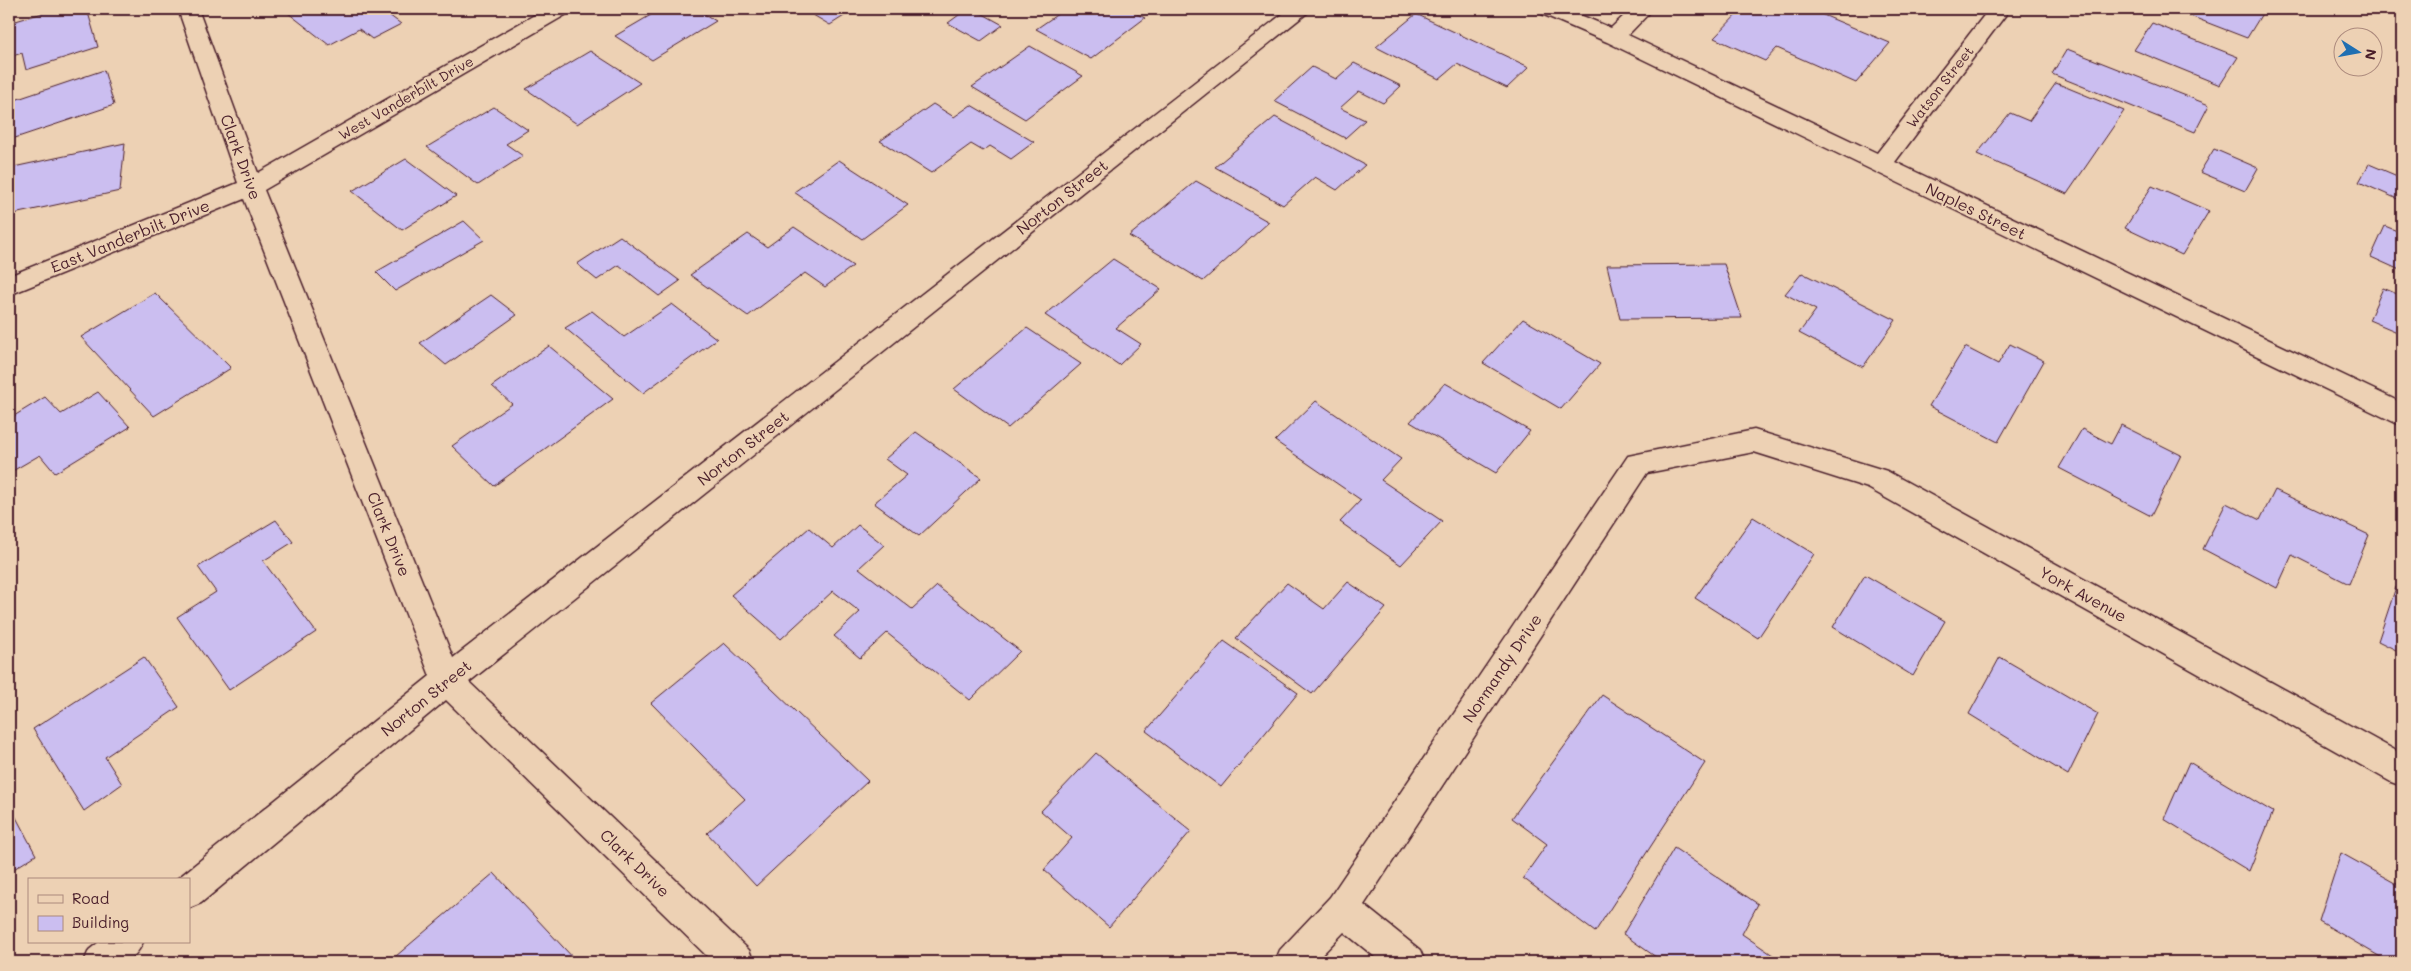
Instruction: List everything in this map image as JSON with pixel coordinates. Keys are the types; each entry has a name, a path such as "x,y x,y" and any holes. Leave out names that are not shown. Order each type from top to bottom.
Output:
{"street":[{"name":"Clark Drive","path":"188,9 251,187 446,681 737,962"},
{"name":"West Vanderbilt Drive","path":"251,187 560,9"},
{"name":"Norton Street","path":"190,890 446,681 1302,9"},
{"name":"Naples Street","path":"1549,9 1614,37 2402,415"},
{"path":"1614,37 1643,9"},
{"name":"Watson Street","path":"1880,165 2000,9"},
{"name":"East Vanderbilt Drive","path":"9,286 251,187"},
{"name":"York Avenue","path":"1754,440 1877,480 2402,771"},
{"name":"Normandy Drive","path":"1292,962 1342,909 1638,464 1754,440"},
{"path":"1342,909 1408,962"},
{"path":"101,962 124,944"}],"building":[{"path":"56,9 87,9 98,47 26,70 22,53 9,57 9,23"},
{"path":"283,9 381,9 401,24 372,39 359,29 329,45"},
{"path":"661,9 696,9 716,21 652,60 615,36"},
{"path":"803,9 855,9 830,25"},
{"path":"967,9 974,9 1003,25 981,41 948,23"},
{"path":"1065,9 1085,9 1091,12 1096,9 1127,9 1145,18 1091,59 1036,29"},
{"path":"1742,9 1809,9 1890,43 1856,83 1777,48 1765,61 1714,38"},
{"path":"2172,9 2256,9 2263,12 2247,38"},
{"path":"1416,14 1529,67 1507,88 1457,64 1439,79 1376,47"},
{"path":"2152,23 2238,57 2220,85 2134,50"},
{"path":"1030,46 1083,76 1025,119 972,87"},
{"path":"2067,49 2209,105 2195,132 2052,74"},
{"path":"590,51 640,83 577,124 526,89"},
{"path":"1354,63 1401,86 1383,103 1359,91 1340,108 1365,120 1345,138 1274,101 1312,67 1336,79"},
{"path":"104,70 114,105 9,140 9,102"},
{"path":"2056,83 2124,111 2067,194 1977,154 2010,113 2029,121"},
{"path":"933,104 954,117 971,105 1034,142 1011,159 990,146 983,151 971,144 931,173 880,141"},
{"path":"494,107 528,130 506,144 523,156 478,185 427,147"},
{"path":"1275,117 1365,165 1337,190 1315,177 1283,205 1215,167"},
{"path":"125,143 120,191 9,215 9,168"},
{"path":"2214,149 2258,168 2245,191 2200,172"},
{"path":"406,159 456,196 402,230 352,191"},
{"path":"839,160 908,205 862,239 794,192"},
{"path":"2369,164 2402,178 2402,201 2359,182"},
{"path":"1196,181 1269,222 1203,281 1129,236"},
{"path":"2152,186 2209,211 2182,255 2125,228"},
{"path":"464,221 484,240 395,291 376,272"},
{"path":"2385,226 2402,233 2402,271 2371,257"},
{"path":"794,227 853,266 825,287 805,273 748,316 690,275 748,234 767,247"},
{"path":"620,236 680,281 659,296 619,265 597,280 577,264"},
{"path":"1113,259 1161,289 1116,328 1141,344 1119,365 1045,315"},
{"path":"1724,264 1742,318 1620,319 1607,265"},
{"path":"1802,273 1896,320 1863,367 1799,333 1816,310 1785,294"},
{"path":"2383,288 2402,296 2402,334 2369,320"},
{"path":"155,293 231,368 154,416 81,337"},
{"path":"491,295 517,315 446,365 420,343"},
{"path":"672,304 717,339 643,393 565,328 592,311 624,337"},
{"path":"1523,319 1600,364 1561,409 1483,363"},
{"path":"1027,328 1081,364 1008,428 954,389"},
{"path":"2010,344 2044,361 1998,442 1929,406 1965,347 1998,364"},
{"path":"549,346 613,399 494,486 452,446 512,404 492,386"},
{"path":"1445,383 1530,431 1496,473 1410,422"},
{"path":"98,392 130,427 55,473 40,455 9,473 9,419 45,397 61,414"},
{"path":"1316,401 1401,459 1381,480 1442,521 1401,565 1340,522 1361,500 1275,441"},
{"path":"2121,425 2181,455 2151,516 2059,468 2082,429 2111,444"},
{"path":"916,432 981,478 919,536 874,503 907,475 885,459"},
{"path":"2275,490 2369,535 2349,584 2292,555 2277,588 2203,549 2226,503 2260,520"},
{"path":"1753,517 1814,554 1758,638 1695,598"},
{"path":"276,520 293,542 263,561 316,632 229,690 177,617 216,592 198,567"},
{"path":"858,525 884,545 859,568 912,609 937,586 1020,651 970,700 887,633 860,658 834,636 860,612 833,591 781,639 731,595 809,528 833,548"},
{"path":"1865,575 1945,621 1913,676 1833,627"},
{"path":"1348,582 1386,608 1312,694 1236,638 1287,583 1324,609"},
{"path":"2396,587 2402,590 2402,653 2378,641"},
{"path":"1224,641 1298,693 1221,787 1146,731"},
{"path":"724,643 868,781 756,886 707,833 745,799 651,703"},
{"path":"144,657 179,707 105,757 122,784 84,811 33,729"},
{"path":"2000,657 2098,714 2068,775 1969,714"},
{"path":"1602,695 1705,763 1595,932 1523,878 1547,844 1512,818"},
{"path":"1096,753 1191,831 1109,927 1044,870 1072,838 1041,811"},
{"path":"2189,762 2273,812 2249,871 2164,819"},
{"path":"9,804 36,855 9,872"},
{"path":"1674,848 1758,904 1742,934 1783,962 1663,962 1623,934"},
{"path":"2341,853 2402,887 2402,962 2389,962 2319,921"},
{"path":"494,873 577,962 389,962"}]}
